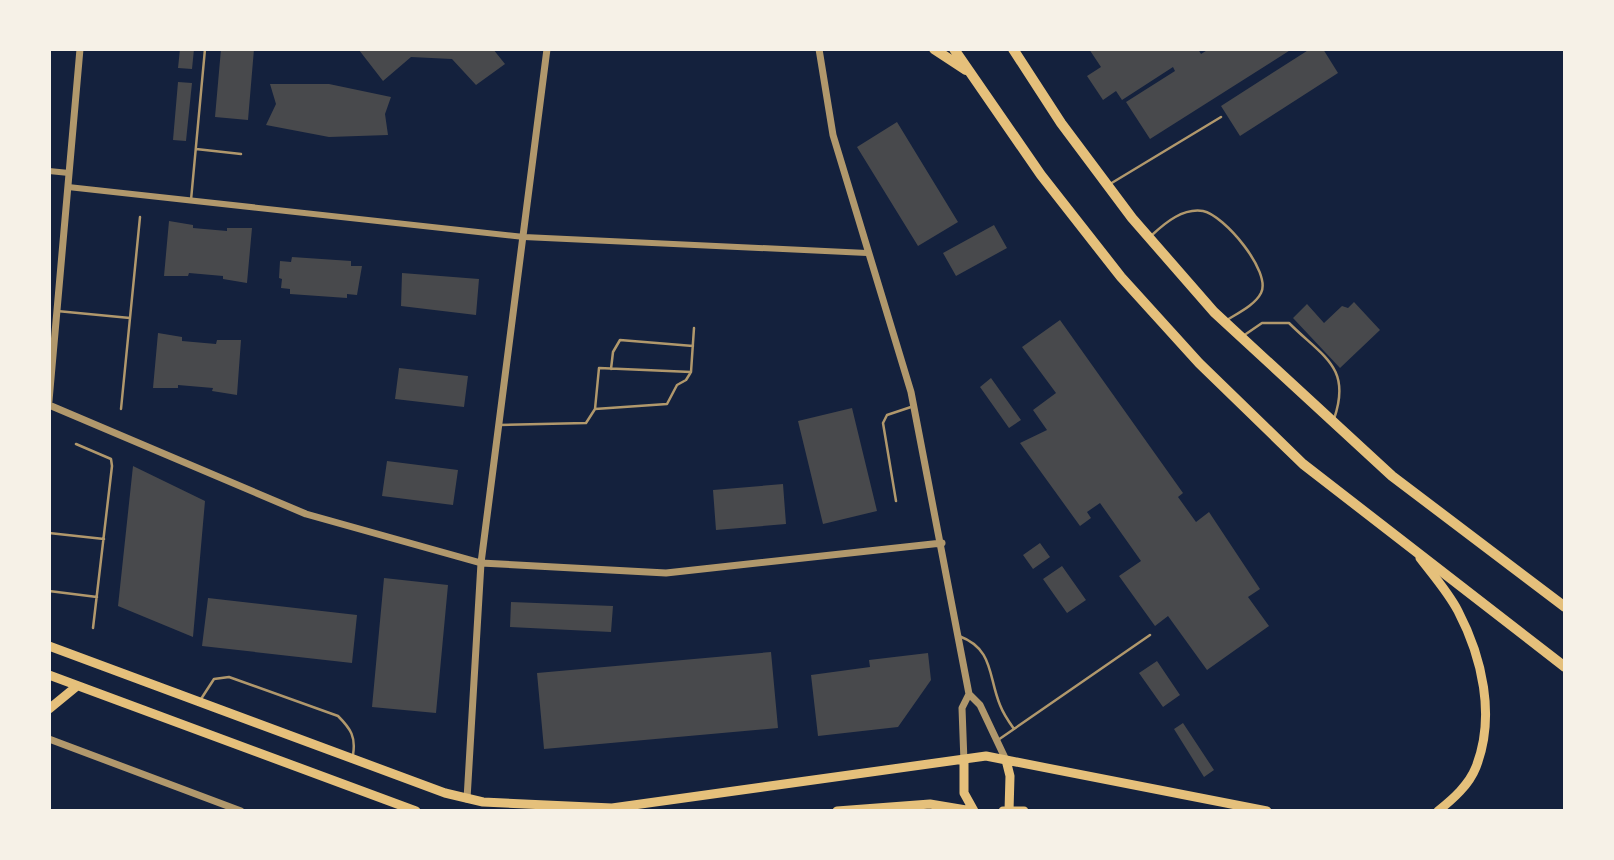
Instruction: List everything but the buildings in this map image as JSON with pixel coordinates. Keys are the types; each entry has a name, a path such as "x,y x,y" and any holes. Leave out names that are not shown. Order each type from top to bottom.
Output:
{"highway":[{"path":"934,49 968,71"},
{"path":"954,49 1041,175 1113,267 1199,363 1303,464 1420,558 1565,667"},
{"path":"1013,49 1060,123 1108,186 1149,238 1224,322 1392,476 1565,607"}],"main road":[{"path":"1420,558 1456,608 1473,642 1483,680 1483,739 1476,768 1458,794 1438,811"},
{"path":"49,646 467,799 612,808 964,762 986,756 1267,811"},
{"path":"49,675 416,811"},
{"path":"49,709 77,686"},
{"path":"1006,760 1010,776 1007,810 1024,811"},
{"path":"964,762 964,793 972,811"},
{"path":"837,811 921,804 972,811"}],"street":[{"path":"80,49 49,403 306,514 481,563 666,573 942,543"},
{"path":"467,799 481,563 547,49"},
{"path":"819,49 832,135 914,407 969,694 980,705 1006,760"},
{"path":"49,171 69,173"},
{"path":"68,187 524,237 867,253"},
{"path":"964,762 962,708 969,694"},
{"path":"49,739 241,811"}],"lane":[{"path":"191,200 205,49"},
{"path":"1108,186 1221,117"},
{"path":"196,149 241,154"},
{"path":"1149,238 1167,222 1187,211 1205,211 1218,218 1258,264 1264,278 1261,293 1247,307 1224,322"},
{"path":"121,409 140,217"},
{"path":"57,311 130,318"},
{"path":"1241,337 1262,323 1289,323 1338,372 1342,396 1334,422"},
{"path":"595,409 667,404 677,384 686,380 691,372 694,328"},
{"path":"611,369 613,352 620,340 693,346"},
{"path":"499,425 586,423 595,409 599,368 691,372"},
{"path":"896,501 883,423 887,415 914,407"},
{"path":"76,444 111,459 93,628"},
{"path":"49,533 104,539"},
{"path":"49,591 97,597"},
{"path":"996,742 1150,635"},
{"path":"959,636 980,647 990,669 1000,705 1014,730"},
{"path":"200,702 214,680 229,677 338,716 351,729 355,741 352,758"}]}
